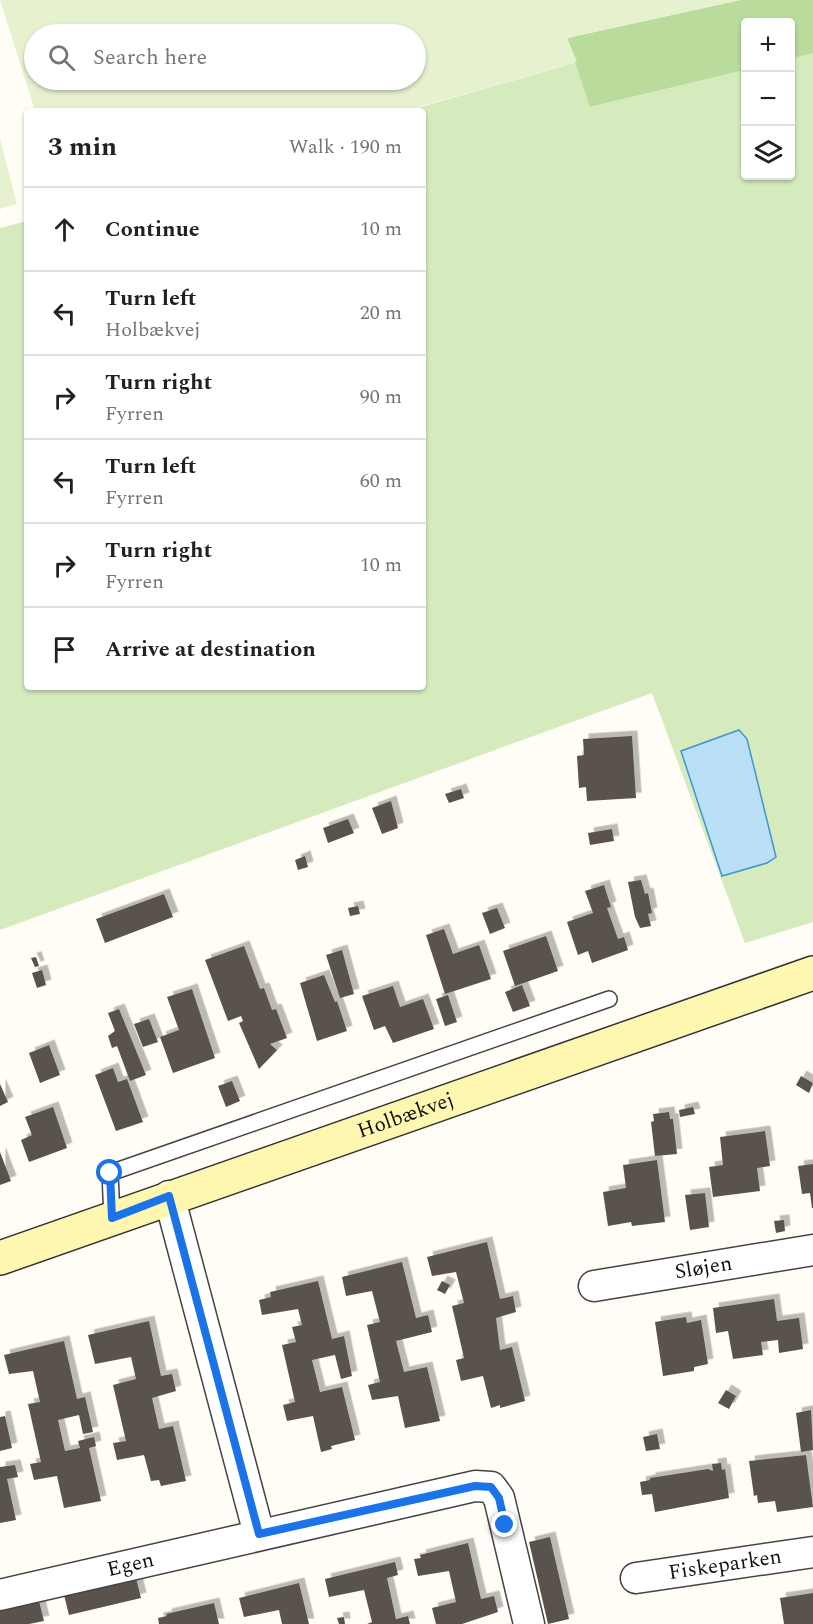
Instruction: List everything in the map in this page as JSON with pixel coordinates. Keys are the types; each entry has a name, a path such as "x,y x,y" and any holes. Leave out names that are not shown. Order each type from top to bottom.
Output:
{"street":[{"name":"Holbækvej","path":"0,1258 169,1196 813,973"},
{"path":"169,1196 259,1534"},
{"name":"Sløjen","path":"594,1286 813,1250"},
{"name":"Egen","path":"0,1595 475,1486 491,1487 499,1498 529,1624"},
{"name":"Fiskeparken","path":"636,1578 813,1552"}],"lane":[{"path":"112,1218 110,1173 609,999"}],"green space":[{"path":"0,0 740,0 567,38 577,62 415,108 34,108 28,90 426,90 426,24 24,24 24,76"},
{"path":"740,0 813,0 813,53 795,58 795,18 741,18 741,71 590,107 567,38"},
{"path":"813,53 813,922 745,943 652,693 0,930 0,228 24,222 24,690 426,690 426,108 417,108 577,62 591,107 741,71 741,180 795,180 795,58"},
{"path":"0,139 17,204 0,209"}],"water":[{"path":"739,730 747,739 776,857 767,863 722,876 681,751"}],"building":[{"path":"632,736 636,798 587,801 586,787 579,788 577,756 584,755 583,739"},
{"path":"461,789 464,798 449,803 445,794"},
{"path":"391,801 398,828 382,834 372,808"},
{"path":"348,819 354,833 328,843 323,828"},
{"path":"612,829 614,841 590,845 588,833"},
{"path":"305,856 308,867 298,870 295,860"},
{"path":"641,880 645,894 648,893 652,913 648,914 651,926 640,928 635,917 628,882"},
{"path":"604,885 611,907 607,908 618,939 624,937 628,950 592,963 588,951 578,955 567,922 593,913 585,891"},
{"path":"164,894 173,917 105,943 96,919"},
{"path":"358,906 360,914 350,916 348,908"},
{"path":"497,908 505,928 490,934 482,913"},
{"path":"444,929 453,954 479,945 491,979 445,994 426,935"},
{"path":"546,936 558,971 515,986 503,951"},
{"path":"244,946 260,989 264,988 272,1010 276,1009 287,1038 270,1044 277,1050 259,1069 239,1023 243,1021 241,1016 228,1021 205,960"},
{"path":"342,950 354,994 340,998 326,955"},
{"path":"36,957 39,966 35,967 31,958"},
{"path":"42,970 46,985 37,988 32,973"},
{"path":"324,975 335,1002 337,1001 347,1031 317,1041 300,983"},
{"path":"522,985 530,1006 513,1012 505,992"},
{"path":"393,986 400,1007 423,999 434,1029 393,1043 385,1026 374,1030 362,996"},
{"path":"192,989 215,1058 173,1073 160,1037 179,1030 167,997"},
{"path":"448,995 457,1022 445,1026 436,999"},
{"path":"119,1009 146,1075 130,1081 117,1046 112,1048 108,1036 115,1031 108,1013"},
{"path":"149,1019 158,1042 143,1047 134,1024"},
{"path":"49,1045 60,1075 40,1083 29,1053"},
{"path":"113,1068 118,1082 127,1079 143,1122 116,1131 95,1075"},
{"path":"801,1076 813,1083 809,1093 796,1085"},
{"path":"232,1081 240,1101 226,1107 218,1086"},
{"path":"0,1084 8,1102 0,1106"},
{"path":"53,1107 67,1148 29,1162 21,1140 32,1135 25,1117"},
{"path":"693,1107 695,1114 680,1117 679,1110"},
{"path":"669,1112 670,1119 673,1119 677,1154 655,1156 651,1122 654,1121 653,1114"},
{"path":"765,1131 770,1166 757,1168 760,1191 713,1197 709,1167 723,1165 720,1137"},
{"path":"0,1152 11,1181 0,1185"},
{"path":"657,1160 665,1222 632,1226 631,1222 608,1226 603,1192 626,1188 623,1165"},
{"path":"813,1164 812,1208 810,1193 802,1194 798,1166"},
{"path":"705,1193 709,1227 690,1230 685,1195"},
{"path":"784,1220 785,1231 776,1233 774,1221"},
{"path":"487,1242 500,1299 513,1296 516,1312 496,1318 500,1350 512,1347 525,1401 500,1408 500,1405 491,1408 483,1376 461,1381 456,1360 464,1358 452,1306 464,1303 456,1272 432,1276 427,1257"},
{"path":"402,1262 416,1318 428,1315 432,1332 396,1341 404,1372 427,1367 440,1421 405,1428 398,1396 372,1400 368,1385 380,1382 367,1325 380,1322 372,1291 346,1296 342,1277"},
{"path":"318,1281 332,1339 344,1336 352,1376 341,1379 335,1355 312,1360 320,1392 342,1387 355,1440 331,1446 332,1449 321,1452 313,1416 287,1421 283,1405 295,1402 282,1345 296,1342 292,1327 302,1325 298,1309 262,1315 259,1300 271,1297 270,1292"},
{"path":"442,1281 450,1285 445,1294 437,1290"},
{"path":"774,1299 777,1321 799,1318 803,1349 779,1353 778,1340 761,1342 763,1355 733,1359 728,1331 716,1333 713,1308"},
{"path":"686,1317 687,1323 701,1320 708,1364 694,1367 694,1371 663,1376 655,1322"},
{"path":"149,1321 161,1376 172,1374 176,1391 152,1398 159,1429 173,1426 186,1481 161,1486 159,1480 151,1481 144,1455 117,1460 113,1443 126,1441 113,1385 136,1379 131,1357 95,1364 88,1335"},
{"path":"64,1341 77,1399 85,1397 93,1432 83,1434 79,1415 58,1420 65,1451 80,1448 78,1441 94,1437 96,1446 89,1448 101,1501 64,1508 57,1476 34,1480 30,1464 41,1462 28,1404 40,1402 33,1371 9,1374 4,1355"},
{"path":"726,1390 736,1396 729,1409 718,1403"},
{"path":"811,1410 813,1450 801,1452 796,1413"},
{"path":"5,1416 12,1448 0,1451 0,1417"},
{"path":"657,1434 660,1449 646,1451 643,1437"},
{"path":"806,1455 813,1507 777,1512 775,1501 758,1503 757,1495 754,1496 749,1461"},
{"path":"721,1463 722,1470 725,1469 729,1498 655,1512 652,1494 642,1495 640,1482 650,1480 650,1478 708,1469 713,1471 712,1464"},
{"path":"15,1465 18,1477 7,1479 16,1520 0,1523 0,1467"},
{"path":"550,1537 569,1619 548,1624 529,1542"},
{"path":"468,1543 481,1599 494,1596 498,1612 462,1624 436,1624 432,1608 456,1602 449,1571 418,1576 414,1559 421,1558 420,1555"},
{"path":"395,1562 398,1575 387,1578 396,1619 408,1616 410,1624 367,1624 372,1622 364,1590 329,1597 325,1579"},
{"path":"136,1578 141,1598 69,1615 64,1595"},
{"path":"299,1583 309,1624 282,1624 279,1610 244,1617 239,1598"},
{"path":"813,1593 813,1624 784,1624 780,1598"},
{"path":"39,1601 44,1621 29,1624 0,1624 0,1610"},
{"path":"214,1603 219,1624 159,1624 158,1618 167,1616 166,1614"},
{"path":"344,1617 345,1624 339,1624 337,1618"}],"route":[{"path":"110,1173 112,1218 169,1196 259,1534 475,1486 491,1487 499,1498 505,1525"}]}
